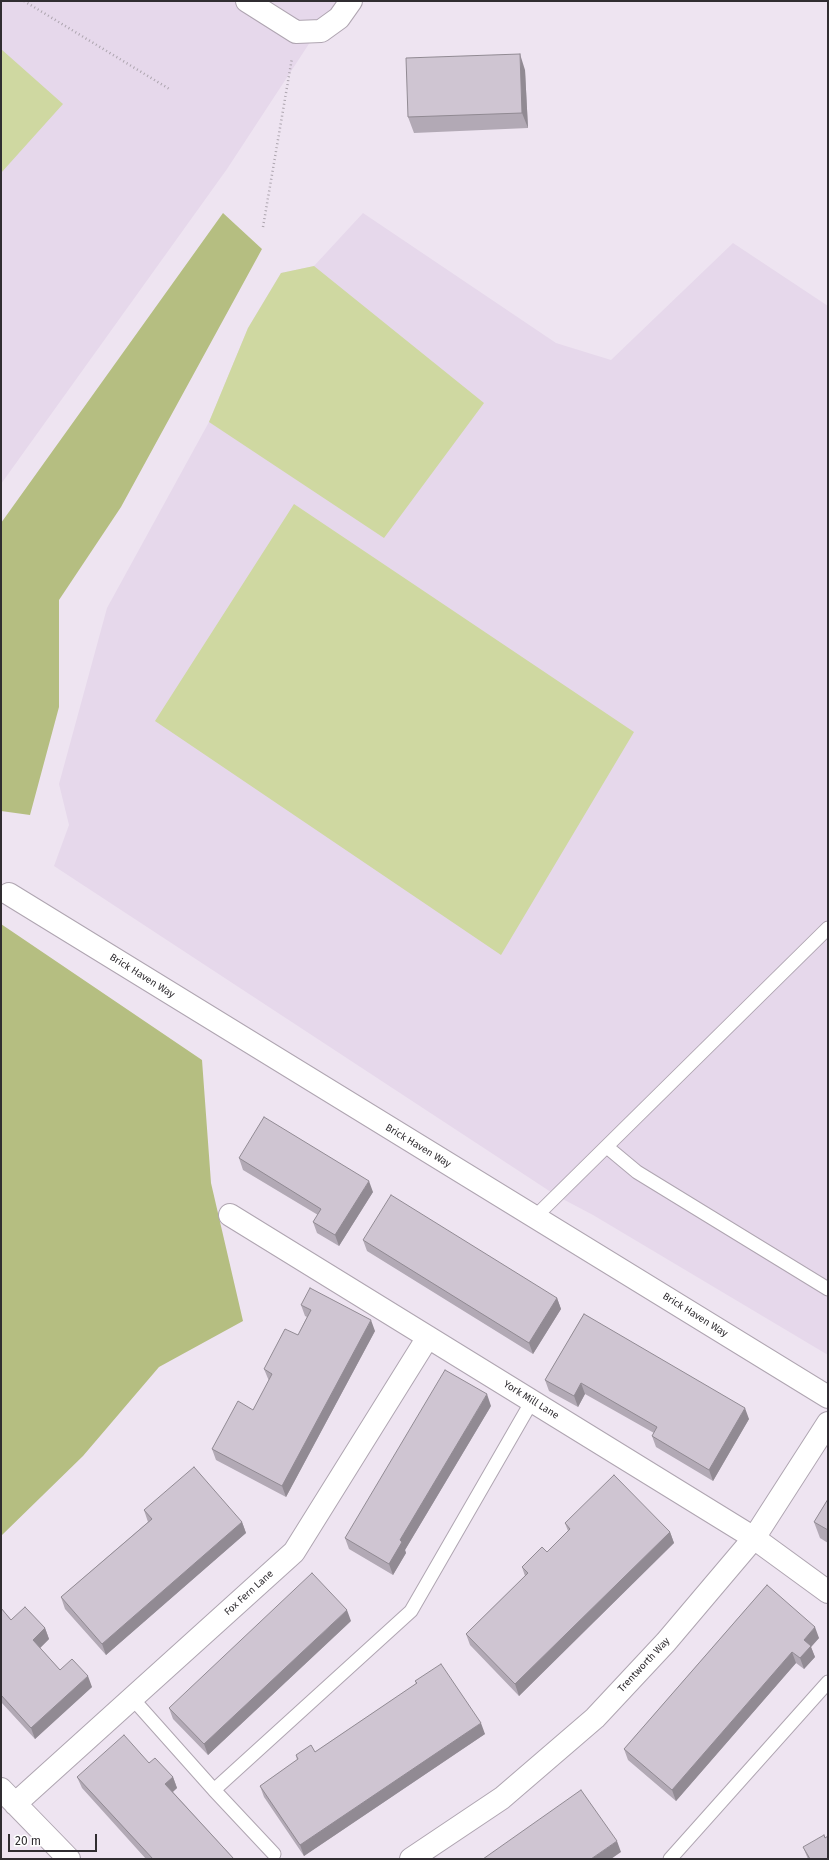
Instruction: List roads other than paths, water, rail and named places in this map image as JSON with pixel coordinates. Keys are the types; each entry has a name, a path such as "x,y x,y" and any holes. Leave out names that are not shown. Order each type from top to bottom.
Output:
{"street":[{"path":"247,1 296,32 321,31 339,18 350,1"},
{"name":"Brick Haven Way","path":"9,894 828,1397"},
{"name":"York Mill Lane","path":"230,1215 754,1538 828,1592"},
{"name":"Fox Fern Lane","path":"8,1797 132,1698 294,1552 428,1337"},
{"name":"Trentworth Way","path":"411,1859 502,1798 595,1718 666,1642 754,1538 828,1423"},
{"path":"8,1797 69,1859"}],"lane":[{"path":"535,1217 828,928"},
{"path":"607,1147 637,1172 828,1289"},
{"path":"214,1790 412,1611 532,1401"},
{"path":"670,1859 828,1682"},
{"path":"132,1698 214,1790 274,1854"}]}
